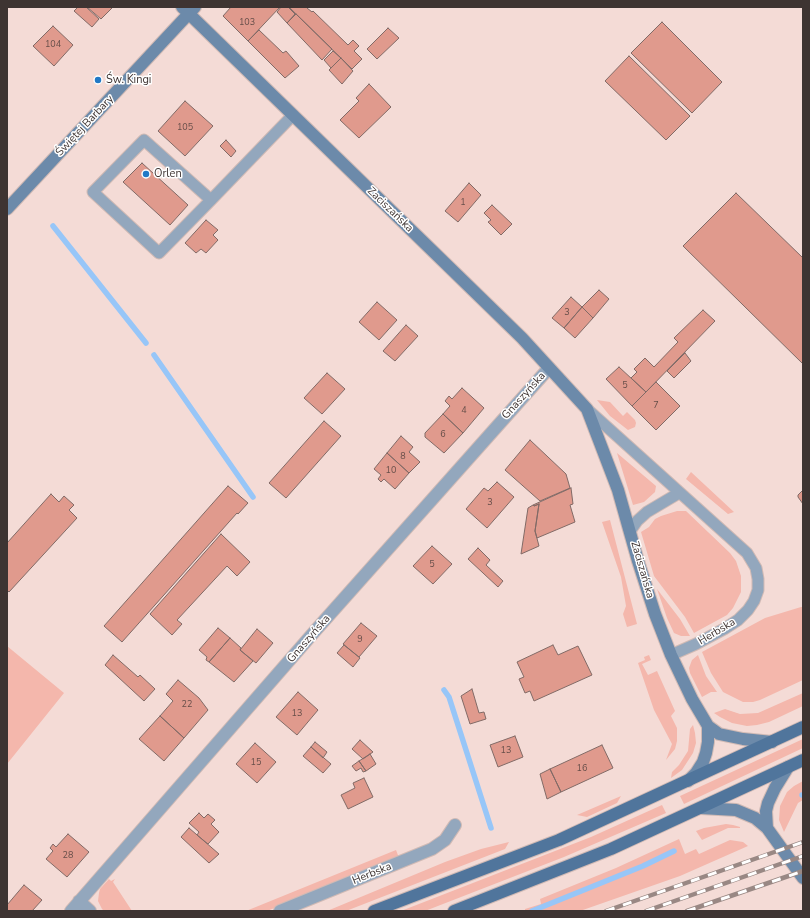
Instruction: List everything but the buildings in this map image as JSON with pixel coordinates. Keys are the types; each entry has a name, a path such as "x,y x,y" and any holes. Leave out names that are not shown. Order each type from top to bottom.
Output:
{"main road":[{"path":"374,911 558,840 803,727"},
{"path":"454,911 573,865 701,808 803,760"}],"street":[{"name":"Zaciszańska","path":"189,9 293,114 516,333 587,409 618,490 655,614 671,655 692,699 708,726"},
{"name":"Świętej Barbary","path":"7,209 189,9"},
{"name":"Gnaszyńska","path":"71,911 315,631 549,368"},
{"path":"708,726 720,734 743,739 772,742"},
{"path":"688,781 703,762 708,742 708,726"},
{"path":"767,828 766,811 768,803 788,767"},
{"path":"701,808 736,810 755,818 767,828 803,878"},
{"name":"Herbska","path":"280,911 432,849 445,840 456,825"},
{"path":"79,901 90,911"}],"lane":[{"path":"211,200 144,140 93,192 159,253 211,200 293,114"},
{"name":"Zaciszańska","path":"587,409 747,553"},
{"path":"630,531 637,521 647,512 679,493"},
{"name":"Herbska","path":"671,655 724,629 738,620 748,610 754,601 758,590 758,579 756,568 747,553"}],"shaded area":[{"path":"597,400 610,402 623,416 627,412 635,420 635,427 628,430 610,416"},
{"path":"617,453 656,486 655,492 644,502 633,505"},
{"path":"691,472 734,512 728,514 686,479"},
{"path":"677,511 686,511 730,553 736,561 741,576 741,592 733,608 727,615 694,633 685,617 654,576 641,532 649,527 655,519"},
{"path":"610,520 637,624 627,627 623,614 626,606 621,577 602,522"},
{"path":"657,589 680,619 690,636 681,636 674,633"},
{"path":"803,607 803,680 753,702 743,702 723,692 711,673 702,652 765,618"},
{"path":"7,646 64,693 7,764"},
{"path":"649,655 651,660 642,664 648,675 657,671 675,711 671,716 677,728 677,741 675,749 666,760 672,744 654,710 638,663 645,660 644,657"},
{"path":"698,655 706,676 717,692 711,692 702,697 689,668 692,660"},
{"path":"803,693 803,706 769,722 757,725 747,726 732,723 714,713 725,709 740,714 758,713"},
{"path":"693,725 696,743 693,753 682,770 671,778 672,772 679,765 688,751 690,729"},
{"path":"803,739 803,748 684,804 680,796"},
{"path":"803,781 803,800 798,803 784,832 779,820 780,806 787,792"},
{"path":"621,796 617,803 587,817 577,815"},
{"path":"662,805 666,813 564,857 425,911 401,911 591,837"},
{"path":"726,824 740,828 728,828 702,840 696,831 704,828"},
{"path":"679,839 685,854 696,849 699,854 730,840 743,842 748,846 680,876 580,911 525,911 525,909 541,904 540,899 616,868"},
{"path":"509,842 505,849 346,911 327,911 445,862 481,849"},
{"path":"396,850 399,858 267,911 246,911"},
{"path":"109,879 111,881 115,879 113,882 132,911 104,911 102,909 98,901 99,893 100,889"}],"waterway":[{"path":"53,226 146,343"},
{"path":"154,355 253,497"},
{"path":"444,690 449,697 491,828"},
{"path":"532,911 643,866 674,851"}],"railway":[{"path":"606,911 803,842"},
{"path":"646,911 803,856"},
{"path":"687,911 803,871"}],"place":[{"name":"Św. Kingi","path":"98,80"},
{"name":"Orlen","path":"146,174"}]}
